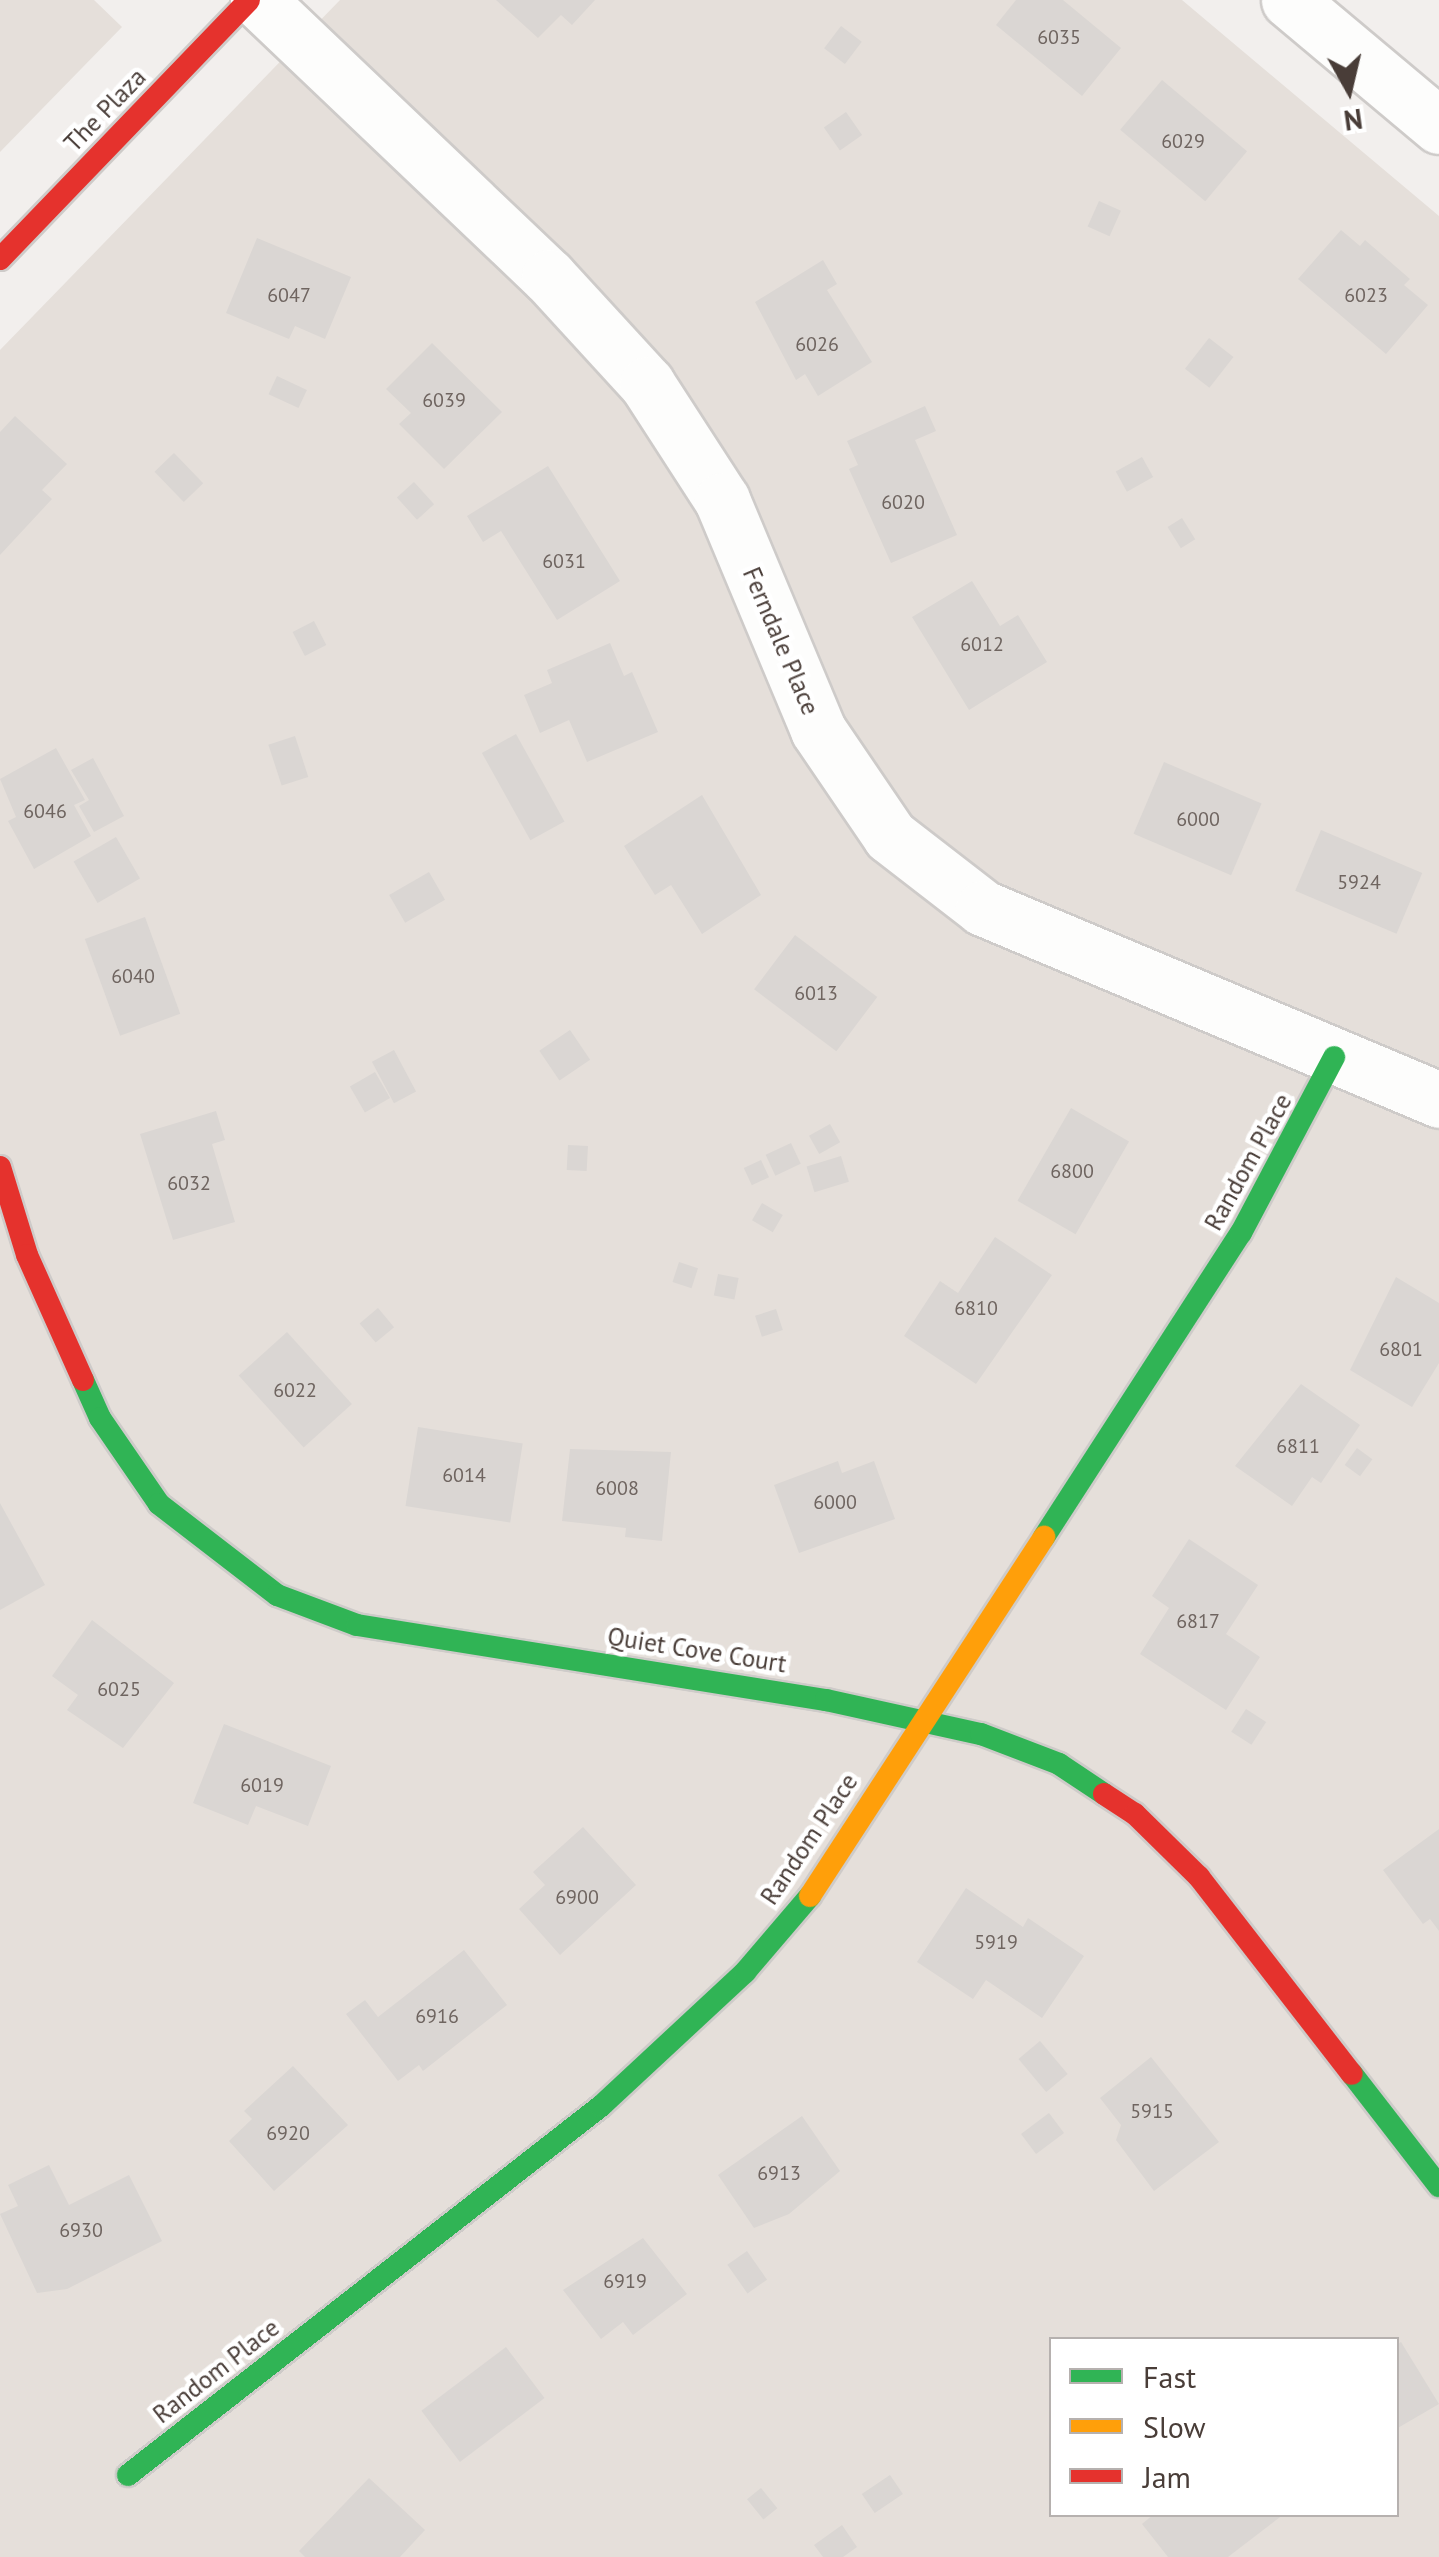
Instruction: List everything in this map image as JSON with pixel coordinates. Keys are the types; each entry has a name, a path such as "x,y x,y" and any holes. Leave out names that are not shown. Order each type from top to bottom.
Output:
{"street":[{"name":"The Plaza","path":"0,259 249,0"},
{"name":"Ferndale Place","path":"258,0 548,277 646,384 722,500 818,730 890,836 983,908 1439,1100"},
{"path":"1289,0 1439,126"},
{"name":"Random Place","path":"128,2475 601,2106 680,2036 812,1894 1241,1233 1334,1057"},
{"name":"Quiet Cove Court","path":"0,1166 27,1255 100,1418 159,1504 277,1595 357,1625 662,1671 924,1722 1059,1764 1135,1814 1198,1877 1439,2186"}],"shaded area":[{"path":"0,0 94,0 122,27 0,152"},
{"path":"340,0 1182,0 1439,216 1439,2557 0,2557 0,350"}],"building":[{"path":"496,0 595,0 572,25 561,15 538,38"},
{"path":"1016,0 1063,0 1121,48 1082,96 996,25"},
{"path":"841,26 862,42 845,64 824,48"},
{"path":"1162,80 1247,151 1205,201 1120,130"},
{"path":"846,112 862,135 840,150 824,127"},
{"path":"1099,201 1121,211 1110,236 1088,227"},
{"path":"1341,230 1360,246 1365,240 1410,279 1404,285 1428,305 1386,354 1298,279"},
{"path":"257,238 351,277 325,339 295,326 289,339 226,313"},
{"path":"823,260 837,284 827,290 872,362 818,396 805,374 796,380 755,302"},
{"path":"1209,338 1233,357 1209,388 1185,369"},
{"path":"432,343 502,412 444,469 399,424 411,413 386,389"},
{"path":"277,376 307,390 298,408 269,394"},
{"path":"925,406 936,431 915,440 957,535 891,563 849,469 858,465 847,441"},
{"path":"15,416 67,464 42,490 52,499 0,555 0,432"},
{"path":"174,453 203,483 184,502 155,472"},
{"path":"1142,457 1153,477 1127,492 1116,472"},
{"path":"548,466 620,581 557,620 501,531 483,542 467,516"},
{"path":"414,482 434,504 417,520 397,497"},
{"path":"1182,518 1195,539 1181,548 1168,527"},
{"path":"972,581 1000,626 1018,615 1047,662 969,710 912,617"},
{"path":"314,621 326,645 305,656 293,632"},
{"path":"610,643 624,676 632,672 658,732 587,762 569,720 540,733 524,695 552,683 547,670"},
{"path":"516,734 564,821 530,840 482,753"},
{"path":"295,736 308,777 282,786 268,745"},
{"path":"56,748 85,800 74,805 91,836 34,869 8,821 16,817 0,779"},
{"path":"93,758 124,816 94,832 79,806 89,800 71,770"},
{"path":"1164,762 1262,803 1231,875 1134,834"},
{"path":"702,795 761,895 702,934 671,885 655,895 624,846"},
{"path":"1321,830 1422,873 1396,934 1295,891"},
{"path":"116,837 140,879 98,903 74,862"},
{"path":"429,872 445,900 405,923 389,895"},
{"path":"145,917 180,1014 120,1036 85,939"},
{"path":"795,935 877,997 836,1051 754,989"},
{"path":"570,1030 590,1060 559,1081 539,1051"},
{"path":"394,1050 416,1091 394,1103 372,1062"},
{"path":"375,1072 390,1098 365,1112 350,1086"},
{"path":"1071,1108 1129,1142 1076,1234 1018,1201"},
{"path":"216,1111 225,1140 212,1144 235,1222 173,1240 140,1134"},
{"path":"830,1124 840,1142 819,1154 809,1136"},
{"path":"791,1143 801,1164 775,1176 766,1155"},
{"path":"568,1145 588,1146 587,1171 567,1170"},
{"path":"841,1156 849,1182 814,1192 807,1167"},
{"path":"761,1160 769,1177 752,1185 744,1168"},
{"path":"762,1203 783,1215 773,1232 752,1220"},
{"path":"995,1237 1052,1275 976,1384 904,1336 940,1281 958,1293"},
{"path":"679,1262 698,1268 692,1288 673,1282"},
{"path":"718,1274 739,1278 734,1300 714,1296"},
{"path":"1396,1277 1439,1303 1439,1363 1412,1407 1350,1370"},
{"path":"378,1308 394,1327 376,1343 360,1323"},
{"path":"776,1309 783,1330 762,1337 755,1316"},
{"path":"287,1332 352,1404 304,1448 239,1375"},
{"path":"1301,1384 1360,1425 1321,1483 1312,1477 1292,1506 1235,1466"},
{"path":"418,1427 523,1444 510,1523 405,1506"},
{"path":"1357,1448 1372,1459 1360,1476 1345,1465"},
{"path":"570,1449 671,1452 662,1541 625,1537 626,1528 562,1521"},
{"path":"838,1461 842,1473 874,1461 895,1519 799,1553 774,1485"},
{"path":"0,1503 45,1585 0,1610"},
{"path":"1189,1539 1258,1585 1226,1634 1260,1657 1226,1710 1140,1654 1169,1608 1152,1596"},
{"path":"92,1620 174,1683 123,1748 67,1710 78,1695 52,1676"},
{"path":"1246,1709 1266,1722 1251,1745 1231,1732"},
{"path":"224,1724 331,1766 308,1826 256,1806 248,1825 193,1803"},
{"path":"583,1827 636,1885 560,1955 519,1909 545,1885 533,1872"},
{"path":"1439,1829 1439,1931 1430,1919 1423,1924 1383,1870"},
{"path":"966,1888 1023,1927 1028,1918 1084,1956 1042,2018 986,1980 973,1999 917,1962"},
{"path":"464,1950 507,2005 423,2071 419,2065 398,2081 346,2014 365,2000 378,2017"},
{"path":"1040,2041 1068,2074 1046,2092 1019,2059"},
{"path":"1151,2057 1219,2142 1154,2191 1116,2140 1121,2125 1100,2098"},
{"path":"293,2066 348,2125 274,2191 229,2141 252,2119 244,2111"},
{"path":"1049,2113 1064,2133 1036,2154 1021,2134"},
{"path":"802,2116 840,2171 789,2214 754,2228 718,2175"},
{"path":"49,2165 69,2205 129,2175 162,2241 67,2289 37,2293 0,2214 18,2206 8,2185"},
{"path":"643,2238 687,2294 633,2335 623,2322 601,2339 563,2290"},
{"path":"747,2251 767,2280 747,2293 727,2265"},
{"path":"1399,2343 1439,2404 1399,2427"},
{"path":"506,2347 545,2398 460,2462 421,2411"},
{"path":"890,2475 903,2494 875,2513 862,2494"},
{"path":"369,2478 425,2530 400,2557 305,2557 299,2551"},
{"path":"761,2488 777,2508 763,2520 747,2499"},
{"path":"1150,2517 1280,2517 1228,2557 1168,2557 1142,2524"},
{"path":"842,2525 857,2547 843,2557 823,2557 814,2545"}],"traffic: fast":[{"path":"1044,1537 1241,1233 1334,1057"},
{"path":"83,1380 100,1418 159,1504 277,1595 357,1625 826,1700 981,1734 1059,1764 1104,1794"},
{"path":"128,2475 601,2106 745,1972 810,1896"},
{"path":"1352,2074 1439,2186"}],"traffic: slow":[{"path":"810,1896 1044,1537"}],"traffic: jam":[{"path":"0,259 249,0"},
{"path":"0,1167 27,1255 83,1380"},
{"path":"1104,1794 1135,1814 1199,1877 1352,2074"}]}
